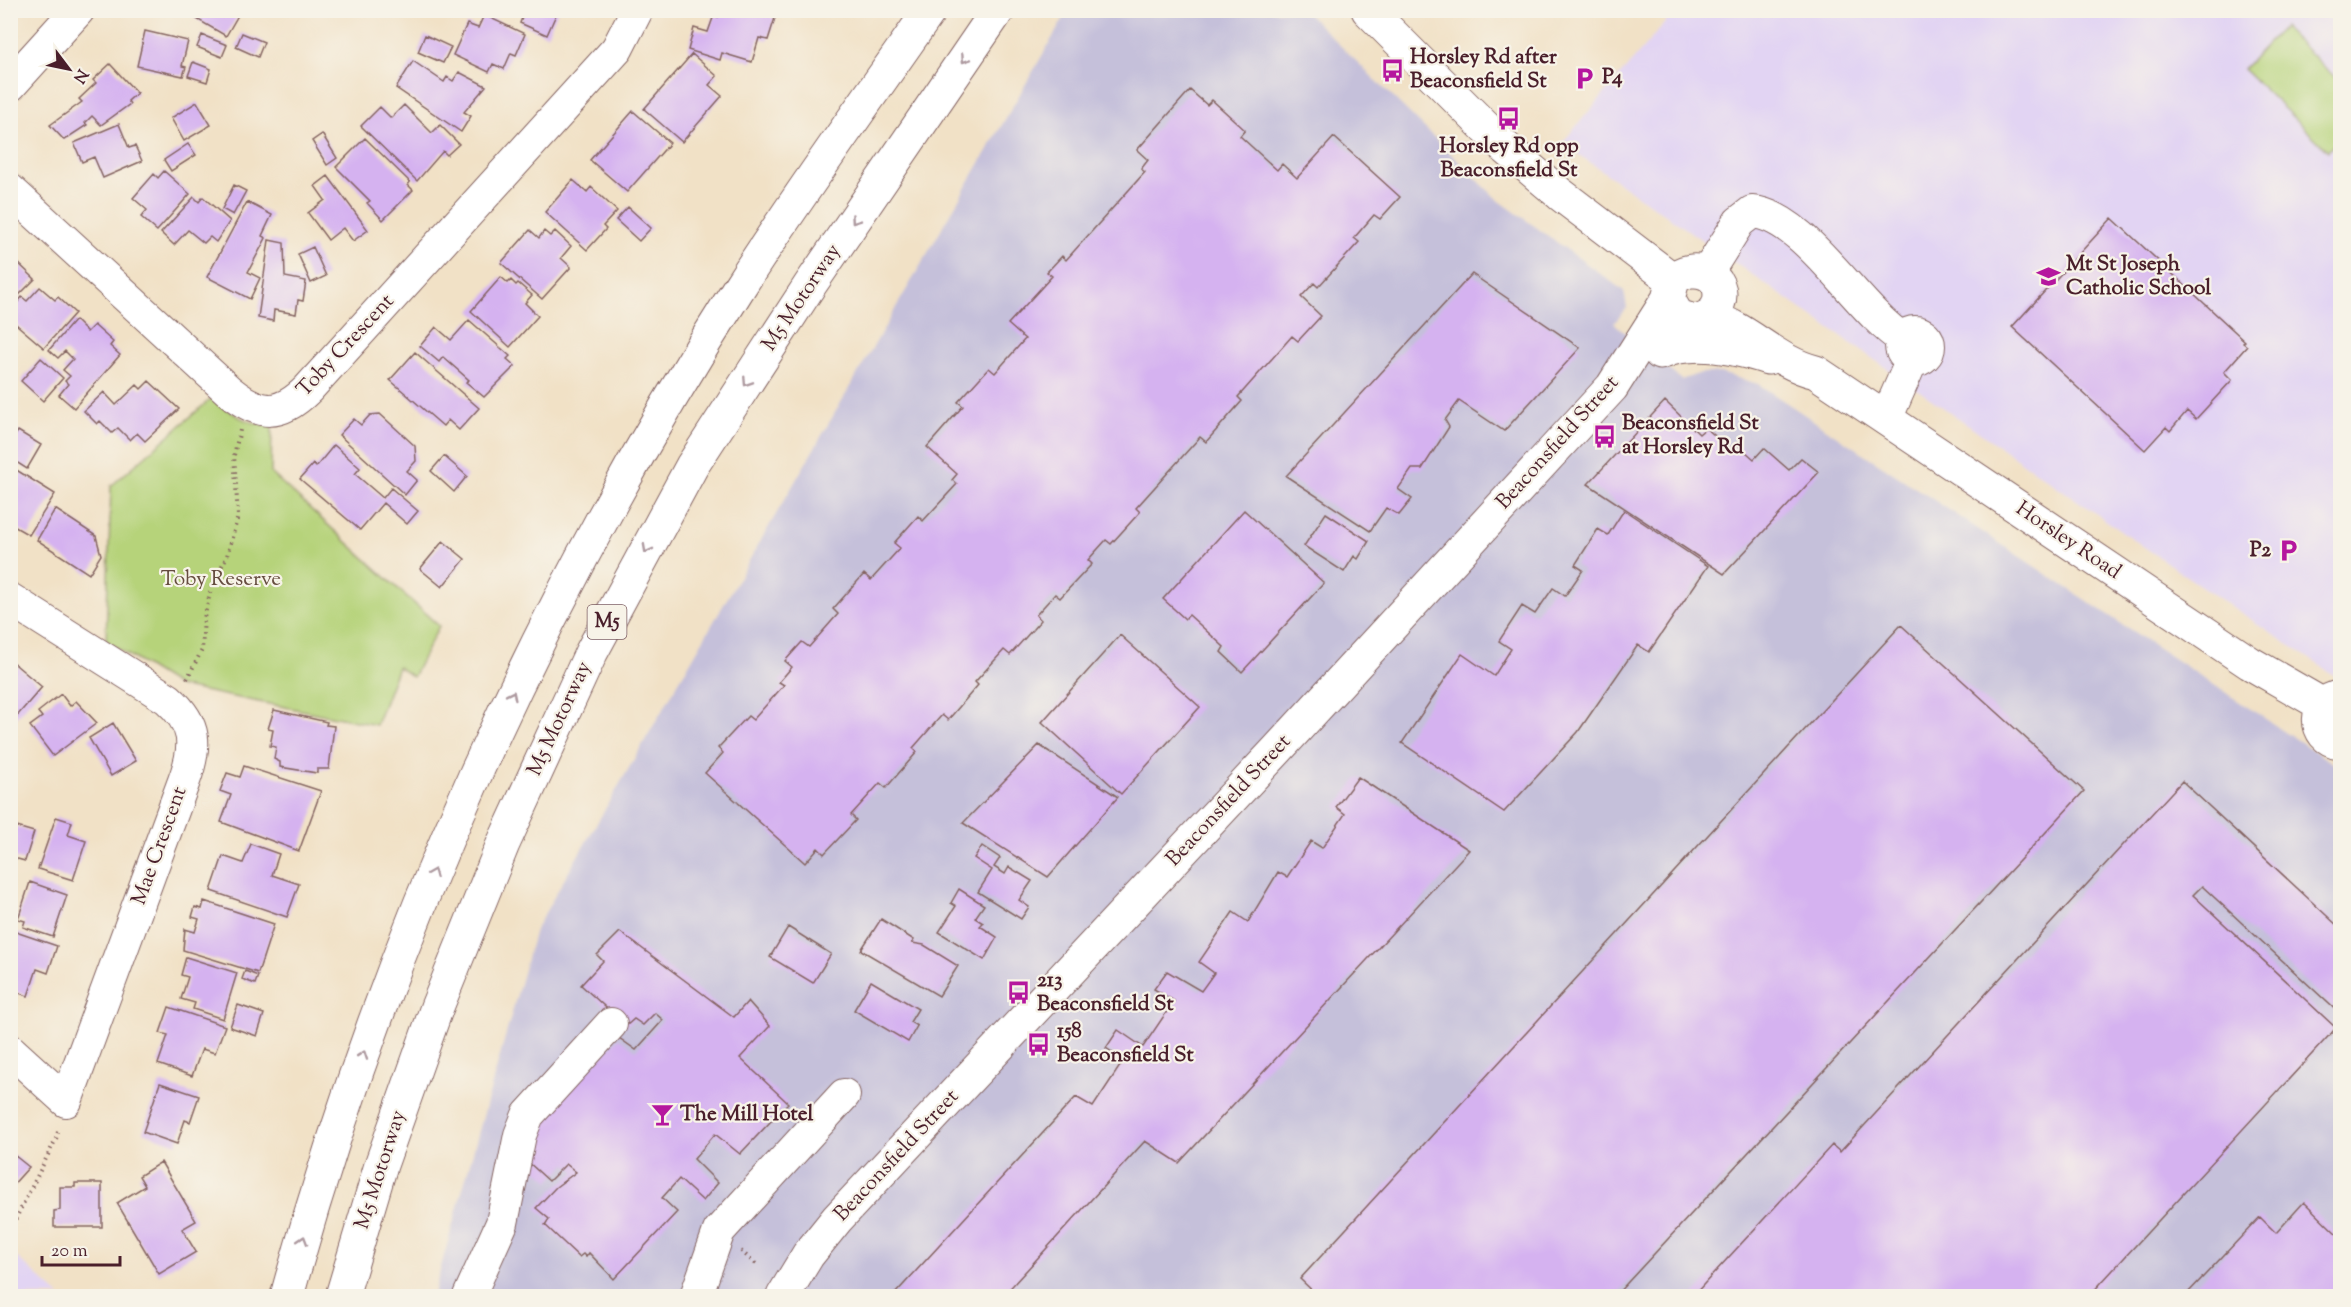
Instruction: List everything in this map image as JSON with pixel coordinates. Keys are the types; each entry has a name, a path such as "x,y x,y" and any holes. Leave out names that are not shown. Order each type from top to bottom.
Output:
{"main road":[{"path":"10,85 78,10"},
{"name":"M5","path":"286,1296 372,1028 430,879 482,759 547,623 614,498 741,285 930,10"},
{"name":"M5 Motorway","path":"342,1296 381,1165 437,1007 503,844 591,653 692,466 810,285 998,10"},
{"path":"1368,10 1507,149 1670,290 1685,271 1700,270 1708,301 1666,351"},
{"name":"Horsley Road","path":"1670,290 1678,316 1708,301 1809,355 1808,370 1886,419 2250,663 2332,701"},
{"name":"Beaconsfield Street","path":"783,1296 808,1256 837,1219 1261,768 1612,387 1670,290"},
{"path":"1612,387 1649,359 1666,351 1684,347 1725,348 1808,370"},
{"path":"2332,701 2320,712 2320,727 2329,738 2340,742"}],"street":[{"name":"Toby Crescent","path":"10,190 229,391 246,403 267,410 281,410 294,403 309,389 617,49 637,10"},
{"path":"1708,301 1739,222 1752,212 1765,212 1789,227 1908,350 1886,419"},
{"name":"Mae Crescent","path":"10,599 171,702 182,711 190,728 193,745 191,761 66,1101"},
{"path":"469,1296 502,1223 520,1135 528,1115 611,1024"},
{"path":"10,1050 66,1101"},
{"path":"696,1296 719,1231 844,1095"}],"path":[{"path":"171,702 192,672 202,650 204,618 212,585 227,556 238,516 234,454 246,403"},
{"path":"10,1230 56,1139 66,1101"},
{"path":"740,1250 757,1265"}],"shaded area":[{"path":"1068,11 1305,11 1497,199 1624,291 1627,308 1614,323 1681,380 1701,373 1720,373 1758,384 2340,768 2340,1296 433,1296 535,930"},
{"name":"Mt St Joseph Catholic School","path":"1675,11 2340,11 2340,679 2189,578 1562,143"},
{"path":"11,1252 60,1296 11,1296"}],"green space":[{"path":"2283,27 2340,82 2340,138 2328,151 2243,69"},
{"name":"Toby Reserve","path":"213,397 247,421 272,425 271,473 439,626 413,677 398,667 376,725 178,686 106,641 111,486"}],"building":[{"path":"199,10 241,10 226,36 195,18"},
{"path":"525,10 558,10 547,35 520,23"},
{"path":"720,10 761,10 761,13 775,18 768,40 759,38 752,62 722,53 720,60 688,50 694,28 708,32 714,15 718,17"},
{"path":"484,15 525,34 516,55 511,53 504,69 493,64 489,72 453,55 467,24 478,28"},
{"path":"145,31 188,41 182,66 186,67 183,76 137,66"},
{"path":"242,33 264,42 258,57 236,47"},
{"path":"202,35 227,45 222,57 197,47"},
{"path":"425,35 451,47 443,63 418,52"},
{"path":"692,54 717,76 709,85 722,96 682,142 644,109"},
{"path":"413,61 444,82 447,77 453,81 459,72 486,86 464,112 471,116 461,132 396,88"},
{"path":"193,62 211,69 207,82 188,76"},
{"path":"110,64 137,93 128,101 130,104 101,125 92,116 85,123 87,125 64,140 50,125 82,102 79,99 96,83 93,80"},
{"path":"1190,90 1207,105 1212,100 1245,130 1240,136 1277,170 1282,164 1297,178 1334,137 1400,197 1380,219 1374,215 1354,238 1359,242 1318,287 1314,283 1301,297 1321,316 1298,341 1292,336 1238,397 1242,401 1206,442 1200,437 1136,508 1140,512 1111,544 1106,540 1088,560 1092,564 1060,598 1055,594 1036,615 1041,620 1010,655 1004,650 975,682 978,685 948,720 942,715 913,748 917,752 886,788 880,783 851,815 856,820 824,854 818,848 805,863 705,773 723,753 718,748 748,716 753,720 784,685 779,682 792,667 785,661 802,642 809,647 838,614 833,609 864,574 871,580 900,548 894,543 918,516 923,521 957,484 952,480 957,474 927,447 963,406 958,402 989,368 995,373 1025,339 1008,324 1052,276 1047,272 1062,256 1066,260 1145,172 1141,169 1148,160 1137,150"},
{"path":"197,102 211,125 184,141 171,118"},
{"path":"404,105 432,133 440,125 459,144 447,155 443,151 417,181 361,126 380,107 391,118"},
{"path":"633,111 670,143 627,192 590,160"},
{"path":"119,124 129,148 135,146 142,161 103,178 94,157 82,162 74,143"},
{"path":"322,134 337,158 327,165 312,141"},
{"path":"365,138 410,182 408,185 413,190 383,220 367,203 370,201 336,167"},
{"path":"188,144 196,155 171,171 164,160"},
{"path":"164,171 190,194 157,231 141,217 147,210 133,198 154,174 158,178"},
{"path":"328,176 368,230 353,241 343,228 328,240 308,213 325,200 315,186"},
{"path":"573,180 587,192 591,187 617,211 603,226 606,229 587,250 545,212"},
{"path":"234,185 246,191 233,215 222,209"},
{"path":"194,197 199,202 203,197 230,221 216,242 210,237 204,243 188,230 174,245 161,233"},
{"path":"247,202 272,215 262,236 266,238 248,272 260,278 250,299 207,277"},
{"path":"628,207 651,228 639,241 616,220"},
{"path":"2112,218 2245,341 2243,343 2247,346 2224,372 2232,380 2196,419 2187,411 2170,431 2166,427 2145,450 2012,327"},
{"path":"530,230 539,238 544,231 550,236 555,231 571,246 561,258 571,267 542,299 501,263"},
{"path":"269,240 284,243 285,277 306,281 303,301 298,300 296,314 274,310 273,321 258,318"},
{"path":"313,247 326,276 311,283 298,254"},
{"path":"16,261 35,279 16,298 10,294 10,275"},
{"path":"1472,274 1580,348 1504,431 1459,401 1445,420 1449,427 1422,469 1412,469 1398,489 1412,499 1399,515 1386,508 1370,531 1286,476"},
{"path":"501,277 508,283 511,280 516,285 518,283 532,295 525,303 538,316 510,347 471,311"},
{"path":"40,287 55,300 58,297 75,313 44,348 10,319 10,311 22,297 27,301"},
{"path":"75,320 87,332 94,325 113,342 110,346 120,355 74,408 59,395 68,384 65,381 70,376 63,370 73,359 65,351 58,358 49,350"},
{"path":"469,320 510,356 507,359 515,366 484,397 466,382 469,380 443,357 439,362 420,346 436,327 451,340"},
{"path":"415,352 479,408 459,430 448,420 443,426 390,380"},
{"path":"41,358 63,378 43,401 21,381"},
{"path":"149,381 179,409 145,441 137,433 130,440 118,428 112,433 100,421 97,424 84,411 104,392 116,405 137,385 141,389"},
{"path":"1665,401 1699,434 1706,428 1730,449 1736,443 1754,459 1764,448 1789,470 1801,458 1819,472 1724,574 1588,484"},
{"path":"380,414 415,446 416,461 407,471 417,480 405,495 339,435 354,419 361,425 370,415"},
{"path":"18,431 41,445 27,469 10,458 10,443"},
{"path":"334,445 360,468 355,474 383,498 391,488 418,511 407,524 383,503 360,530 300,479 313,464 316,467"},
{"path":"444,456 467,476 454,492 431,471"},
{"path":"10,466 55,494 29,535 10,524 13,500"},
{"path":"55,509 96,536 101,555 89,574 37,540"},
{"path":"1244,510 1324,583 1242,672 1221,652 1224,647 1189,615 1185,619 1163,599"},
{"path":"1624,510 1708,566 1649,652 1638,645 1578,732 1504,812 1402,743 1462,654 1494,676 1511,649 1499,641 1522,606 1535,614 1553,588 1565,596 1583,570 1575,565 1598,529 1608,535"},
{"path":"1326,513 1369,541 1358,559 1354,556 1344,572 1304,546"},
{"path":"443,541 465,559 442,587 420,569"},
{"path":"1901,625 2084,791 1615,1296 1318,1296 1300,1279"},
{"path":"1120,635 1200,707 1121,794 1042,722"},
{"path":"10,660 42,687 10,724"},
{"path":"61,694 70,706 76,701 97,723 53,756 30,726 42,717 38,712"},
{"path":"274,710 327,722 326,725 334,726 329,769 317,769 317,773 280,767 280,762 274,759 276,747 270,746 273,730 268,729"},
{"path":"113,723 136,761 111,776 89,738"},
{"path":"1039,745 1118,797 1048,877 963,823"},
{"path":"244,766 321,791 299,851 221,822 231,795 220,791 227,773 240,777"},
{"path":"1358,777 1469,850 1179,1163 1145,1141 1003,1296 893,1296 1076,1097 1093,1107 1124,1060 1106,1048 1118,1030 1143,1047 1174,1001 1154,989 1167,971 1201,991 1214,973 1199,962 1233,912 1248,922 1278,872 1287,877 1311,841 1322,848 1345,814 1336,807"},
{"path":"2182,781 2340,928 2340,1014 2202,886 2193,895 2336,1028 2089,1296 1693,1296 1832,1145 1840,1152"},
{"path":"56,817 72,822 68,835 86,841 73,880 38,869"},
{"path":"10,825 34,832 25,861 10,857"},
{"path":"251,844 279,854 272,875 299,884 287,917 211,891 223,856 243,863"},
{"path":"982,846 1000,858 994,867 1005,874 1009,867 1032,881 1019,900 1029,907 1021,919 978,892 992,870 974,858"},
{"path":"30,882 67,895 53,937 23,927 25,921 18,919"},
{"path":"959,889 984,905 975,918 983,923 980,926 997,937 984,960 939,932 956,906 951,903"},
{"path":"204,901 274,924 258,973 183,950 185,929 195,932 199,919 192,917 195,907 202,909"},
{"path":"881,919 914,940 912,943 924,945 958,966 939,996 861,950"},
{"path":"788,927 831,954 813,983 770,957"},
{"path":"10,930 57,946 48,973 37,969 28,996 10,990"},
{"name":"The Mill Hotel","path":"620,932 734,1017 748,1001 770,1026 740,1058 788,1103 740,1154 715,1134 694,1159 718,1183 703,1201 679,1179 662,1198 677,1212 614,1279 589,1253 586,1257 583,1254 579,1257 545,1225 549,1219 536,1208 556,1187 576,1172 566,1164 549,1181 526,1160 537,1126 619,1038 636,1050 663,1020 655,1013 643,1025 634,1019 626,1026 581,985 603,961 597,955"},
{"path":"186,957 237,973 223,1019 193,1009 195,1003 181,999 188,977 181,975"},
{"path":"245,971 258,976 255,984 242,979"},
{"path":"871,981 918,1009 910,1022 917,1026 908,1042 854,1010"},
{"path":"238,1005 264,1014 257,1036 230,1027"},
{"path":"169,1007 225,1026 215,1053 202,1049 192,1076 158,1064 168,1035 160,1033"},
{"path":"160,1083 199,1096 190,1122 185,1120 177,1144 143,1132"},
{"path":"14,1155 29,1167 10,1188 10,1159"},
{"path":"161,1162 196,1221 182,1229 196,1252 159,1274 117,1203 145,1186 139,1176"},
{"path":"75,1183 102,1183 102,1227 54,1227 54,1211 60,1210 60,1187 75,1187"},
{"path":"2304,1202 2340,1237 2340,1296 2185,1296 2260,1217 2276,1233"}],"place":[{"name":"Horsley Rd after Beaconsfield St","path":"1392,70"},
{"name":"P4","path":"1584,78"},
{"name":"Horsley Rd opp Beaconsfield St","path":"1509,119"},
{"name":"Mt St Joseph Catholic School","path":"2048,277"},
{"name":"Beaconsfield St at Horsley Rd","path":"1604,436"},
{"name":"P2","path":"2289,551"},
{"name":"213 Beaconsfield St","path":"1019,993"},
{"name":"158 Beaconsfield St","path":"1039,1044"},
{"name":"The Mill Hotel","path":"662,1115"}]}
